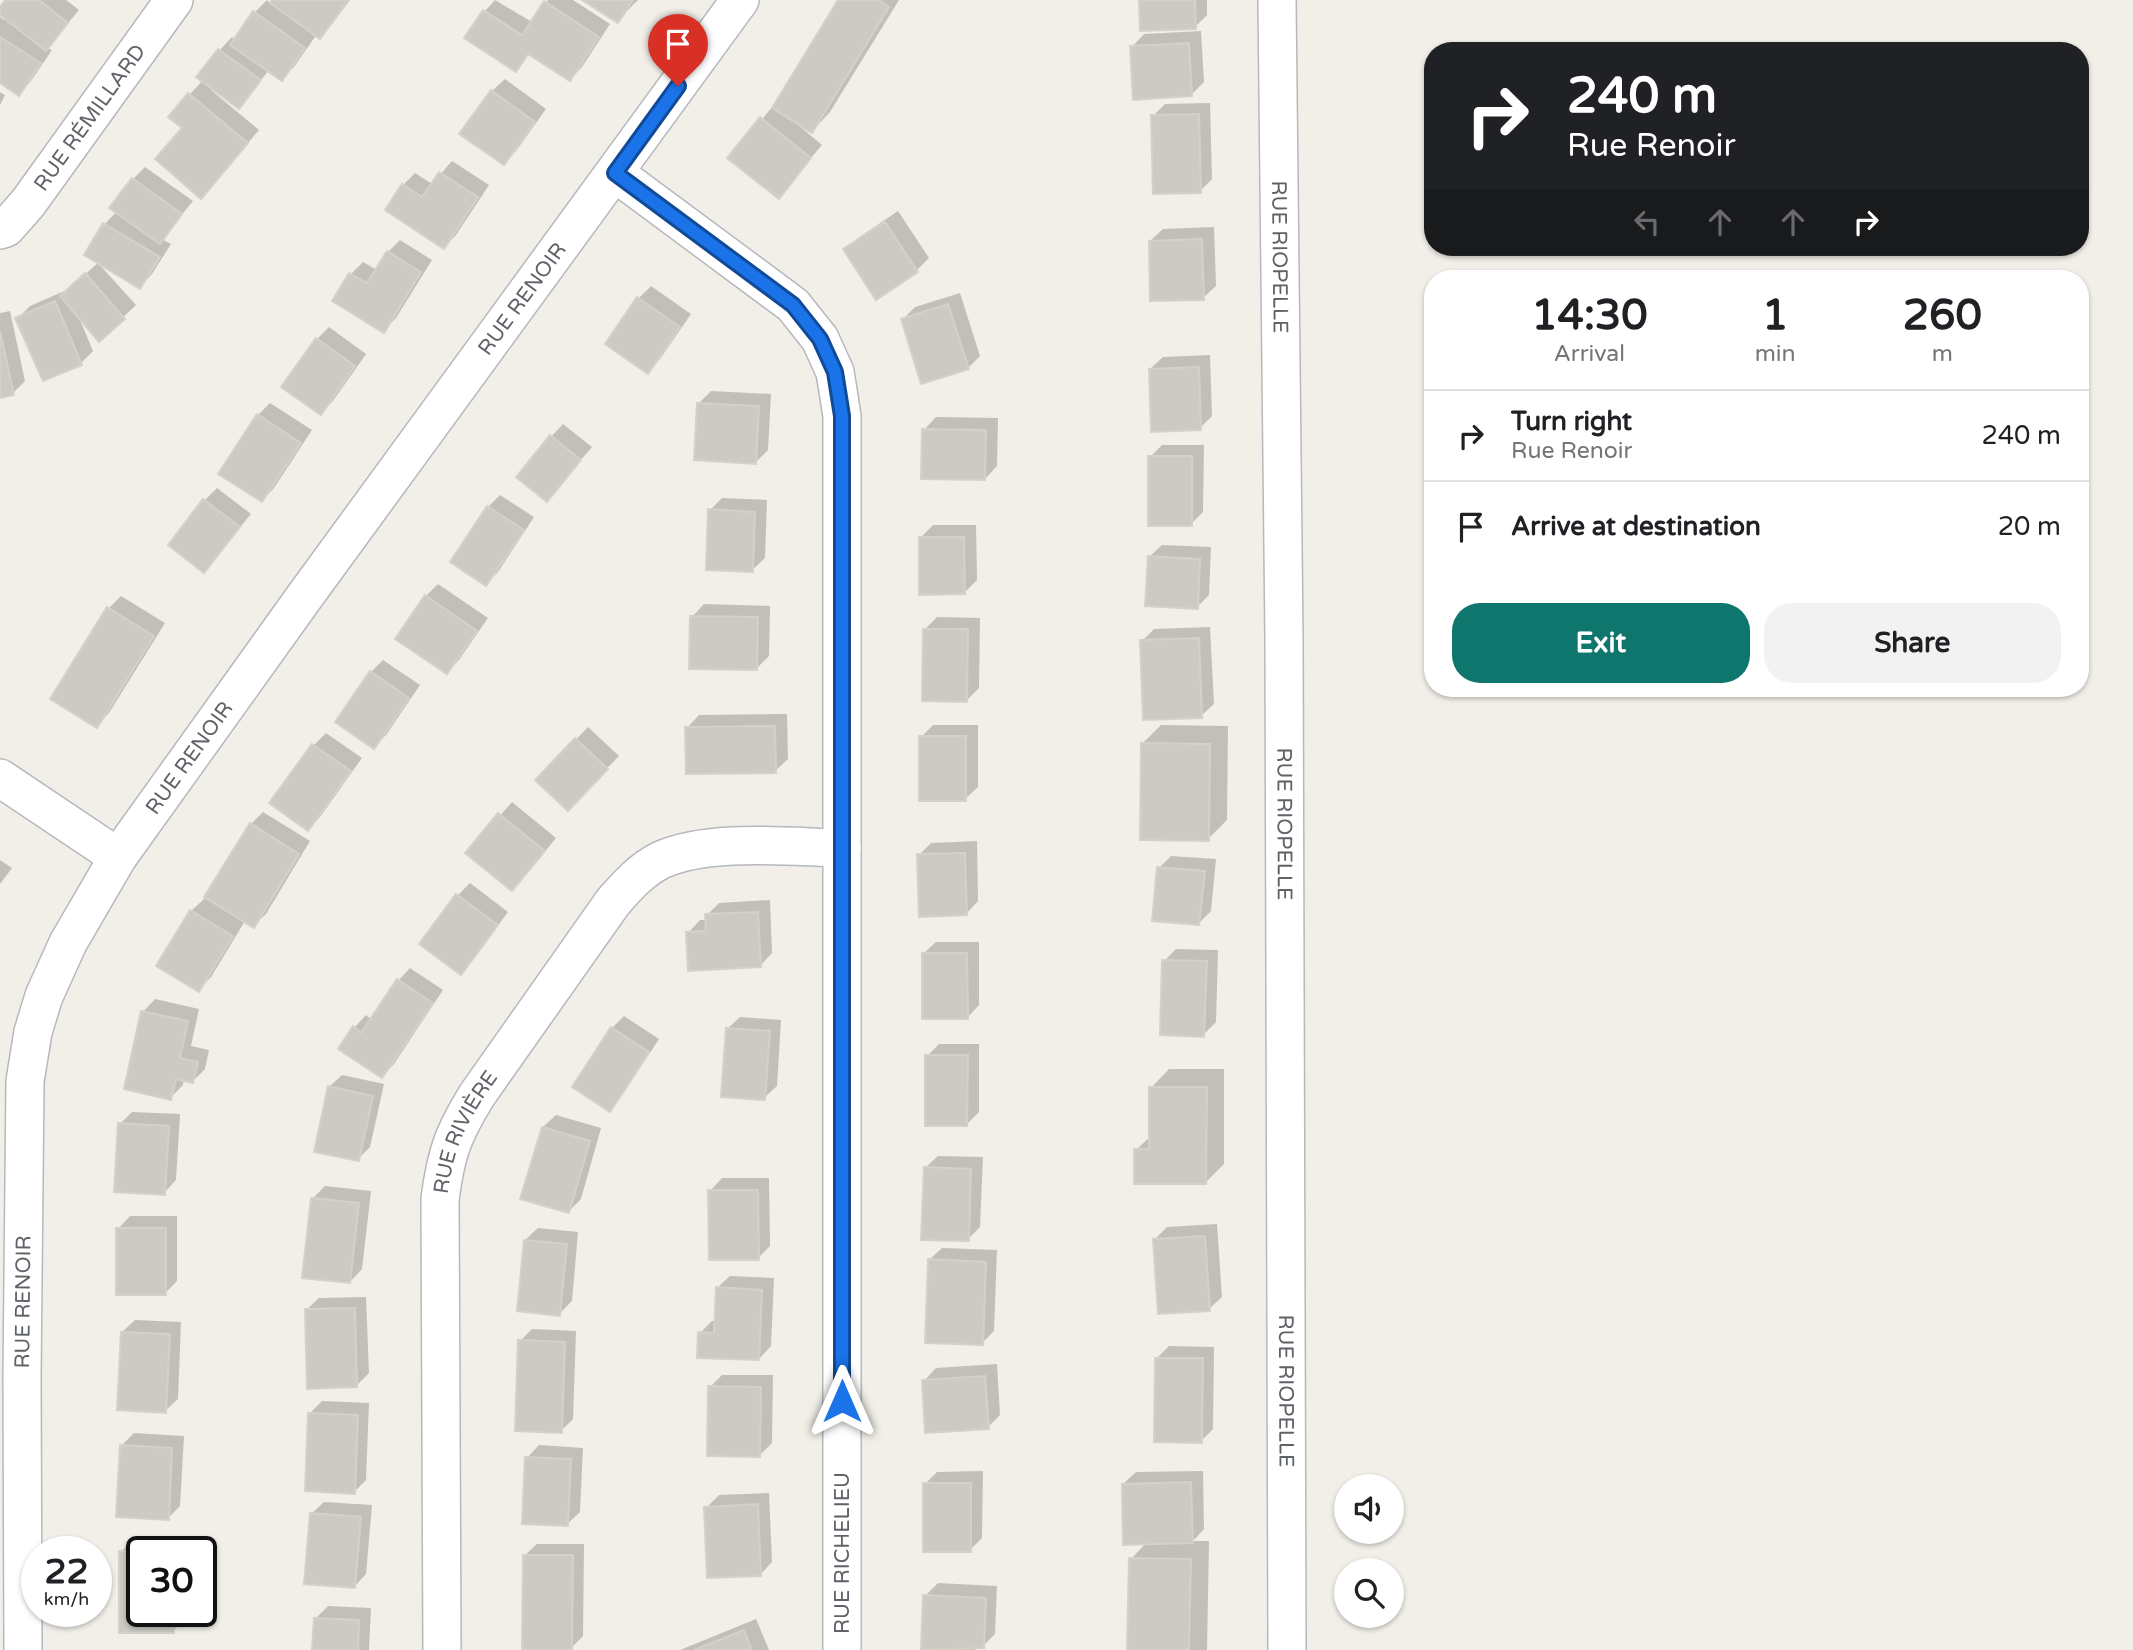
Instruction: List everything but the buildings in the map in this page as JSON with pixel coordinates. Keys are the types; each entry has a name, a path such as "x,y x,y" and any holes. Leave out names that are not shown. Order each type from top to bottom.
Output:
{"street":[{"name":"RUE RÉMILLARD","path":"0,230 6,228 28,203 174,0"},
{"name":"RUE RENOIR","path":"23,1650 11,1377 25,1081 33,1032 44,996 68,943 118,857 740,0"},
{"name":"RUE RIOPELLE","path":"1277,0 1284,638 1287,1650"},
{"name":"RUE RICHELIEU","path":"615,173 793,305 820,339 835,372 842,416 842,1650"},
{"path":"0,778 118,857"},
{"name":"RUE RIVIÈRE","path":"442,1650 440,1199 445,1162 457,1128 477,1095 605,914 633,879 661,860 695,849 842,848"}],"route":[{"path":"678,86 615,173 793,305 820,339 835,372 842,416 842,1401"}]}
